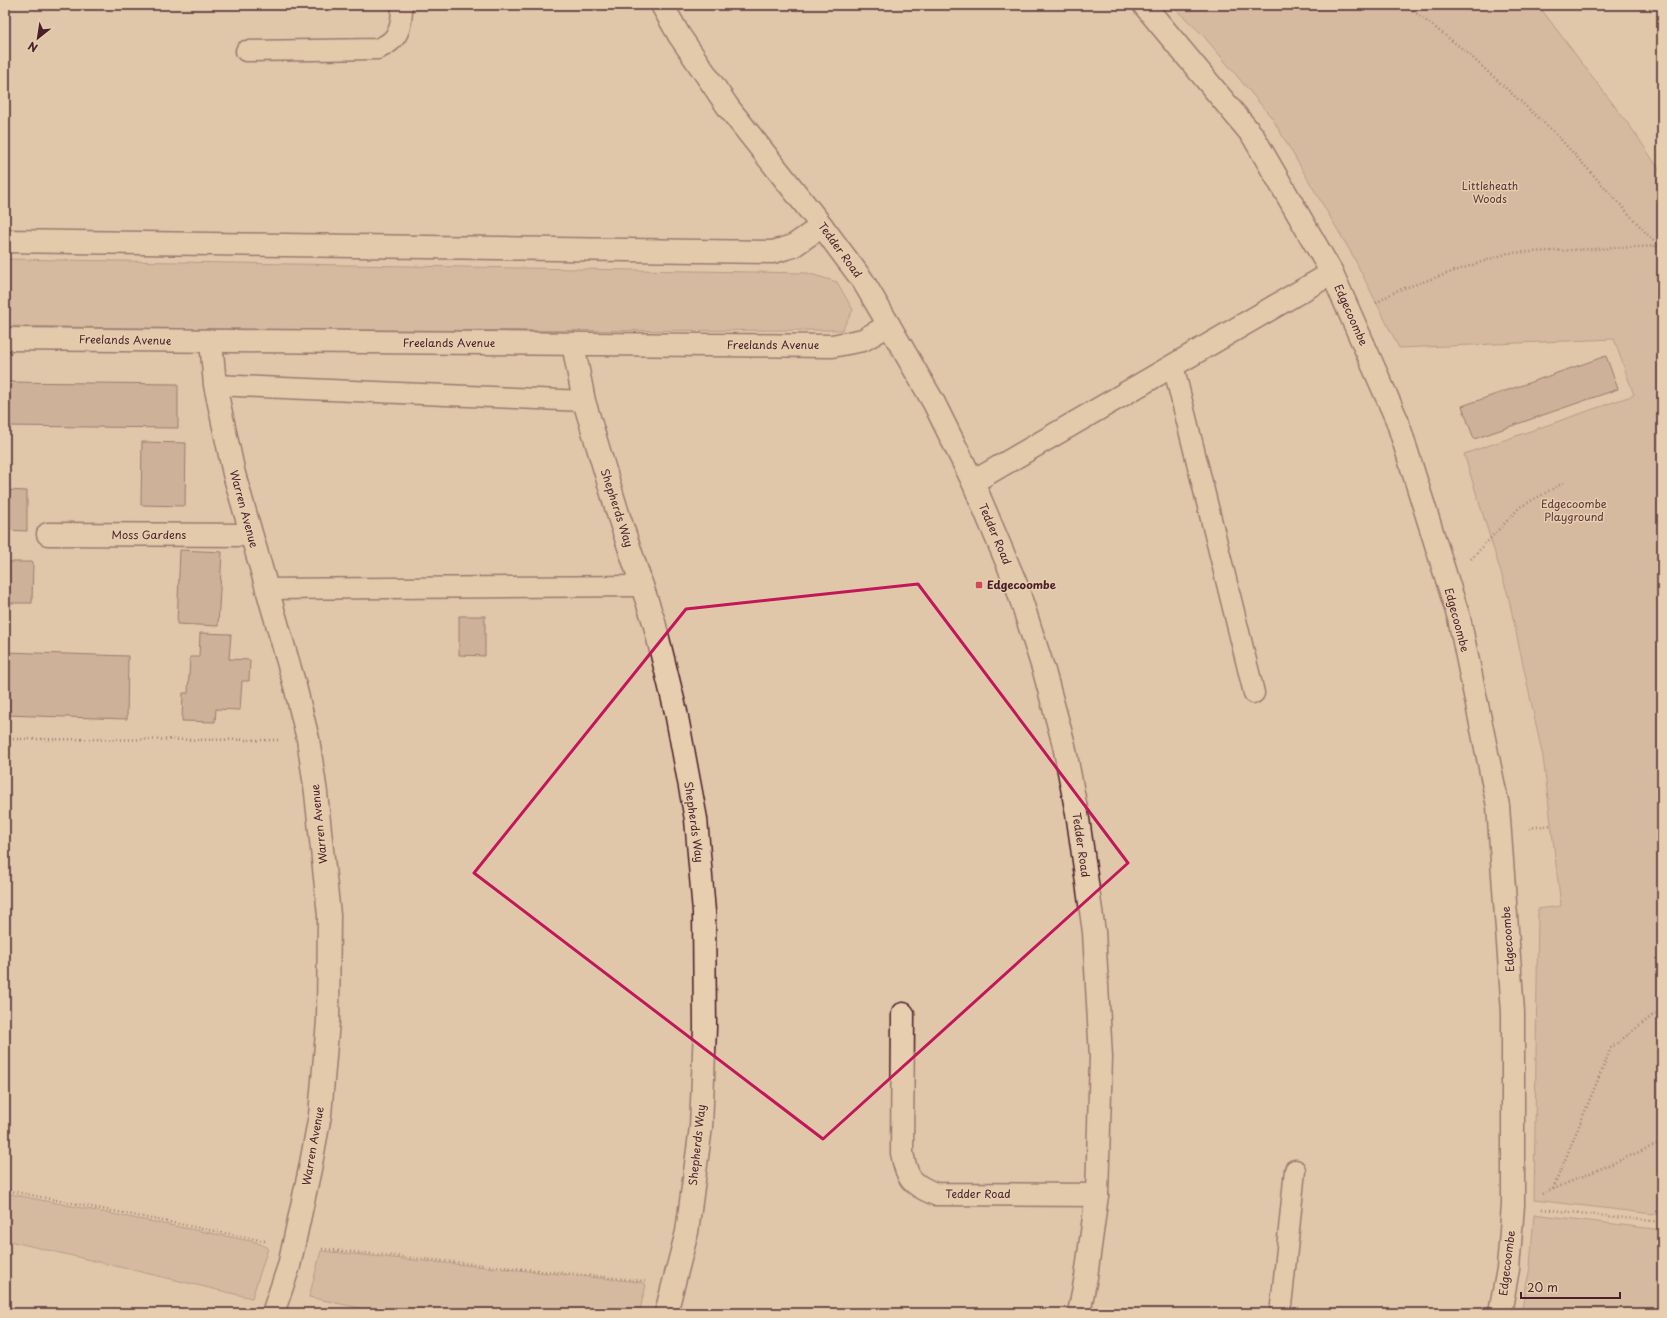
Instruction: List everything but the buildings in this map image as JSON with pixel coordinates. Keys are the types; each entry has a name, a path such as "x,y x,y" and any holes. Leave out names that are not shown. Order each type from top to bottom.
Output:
{"street":[{"name":"Tedder Road","path":"662,5 679,35 728,108 822,226 863,281 934,403 973,482 1016,584 1044,671 1064,745 1078,819 1094,932 1101,1057 1097,1195 1080,1313"},
{"name":"Edgecoombe","path":"1144,5 1253,136 1332,273 1397,420 1459,618 1498,806 1513,1012 1513,1205 1508,1269 1500,1313"},
{"path":"5,242 773,252 792,246 822,226"},
{"path":"973,482 1332,273"},
{"name":"Freelands Avenue","path":"5,339 832,346 863,340 889,325"},
{"name":"Warren Avenue","path":"210,341 215,385 234,474 295,686 308,739 316,793 329,915 328,1021 320,1115 289,1266 273,1313"},
{"name":"Shepherds Way","path":"573,344 584,401 619,517 654,622 676,712 696,819 704,912 705,1028 701,1128 687,1232 666,1313"},
{"name":"Moss Gardens","path":"48,534 251,535"},
{"name":"Tedder Road","path":"903,1014 902,1153 906,1172 918,1187 935,1194 1097,1195"}],"lane":[{"path":"246,51 376,49 387,45 395,37 402,20 402,5"},
{"path":"1173,366 1254,694"},
{"path":"215,385 584,401"},
{"path":"267,589 643,586"},
{"path":"1280,1313 1295,1170"}],"path":[{"path":"1403,5 1416,13 1464,50 1554,132 1658,246 1662,253"},
{"path":"1352,317 1396,291 1508,253 1658,246"},
{"path":"1448,584 1520,507 1565,482"},
{"path":"5,739 308,739"},
{"path":"1553,1189 1611,1048 1662,1008"},
{"path":"1513,1205 1662,1142"},
{"path":"5,1190 293,1247 674,1284"},
{"path":"1513,1205 1662,1222"}],"highlighted area":[{"path":"918,584 1128,863 823,1139 474,873 686,609"}],"green space":[{"path":"1171,5 1538,5 1635,133 1662,174 1662,1215 1534,1200 1538,909 1561,906 1543,757 1508,595 1464,454 1634,395 1614,339 1399,348 1353,256 1272,118 1202,34"},
{"path":"5,259 807,273 837,282 853,310 842,330 214,329 5,326"},
{"path":"5,1193 256,1242 268,1248 252,1298 5,1240"},
{"path":"1534,1214 1662,1230 1662,1313 1521,1313 1530,1267"},
{"path":"321,1251 641,1282 646,1285 639,1313 382,1313 309,1297"}],"place":[{"name":"Edgecoombe","path":"979,585"}],"park label":[{"name":"Littleheath Woods","path":"1490,192"},
{"name":"Edgecoombe Playground","path":"1574,510"}]}
